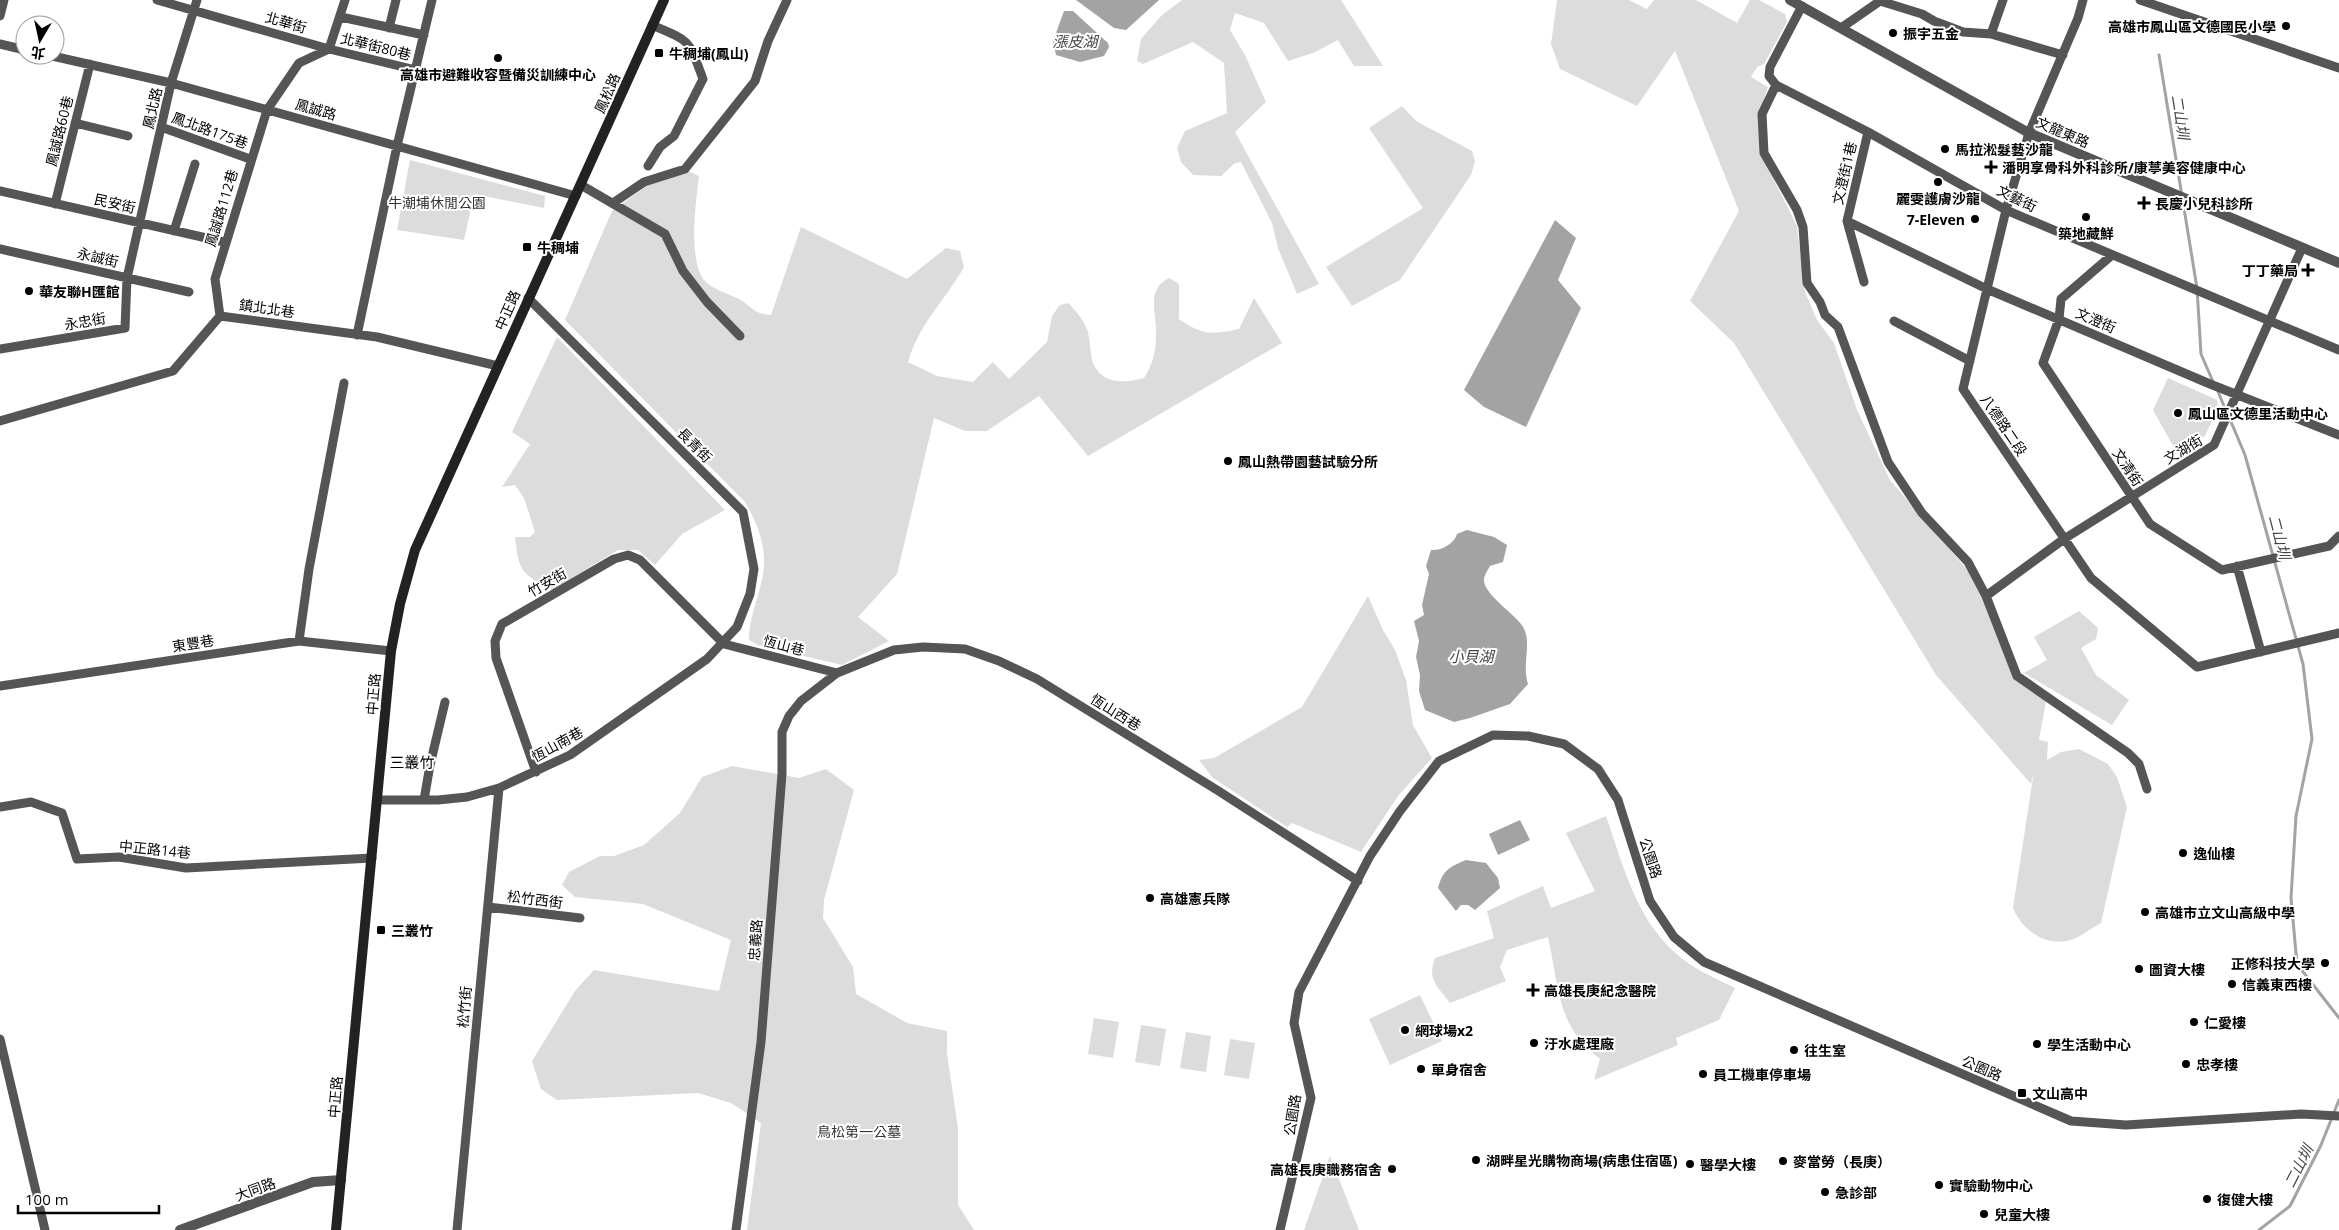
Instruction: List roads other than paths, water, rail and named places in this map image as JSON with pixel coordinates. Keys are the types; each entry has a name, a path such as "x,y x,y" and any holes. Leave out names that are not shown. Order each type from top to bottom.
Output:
{"main road":[{"name":"鳳松路","path":"576,196 664,0"},
{"name":"中正路","path":"336,1230 391,651 400,604 415,550 576,196"}],"street":[{"path":"0,16 4,0"},
{"name":"北華街","path":"157,0 329,49"},
{"name":"鳳北路","path":"126,278 171,83 197,0"},
{"path":"329,49 345,0"},
{"path":"389,28 396,0"},
{"path":"357,335 397,146 432,0"},
{"path":"613,203 644,182 685,169 755,81 768,41 787,0"},
{"name":"文龍東路","path":"1790,0 2028,133 2339,263"},
{"path":"1990,34 2003,0"},
{"name":"八德路二段","path":"2084,0 2063,55 2028,133 2006,210 1963,389 2091,578 2197,667 2339,633"},
{"path":"2140,0 2339,68"},
{"path":"1841,28 1880,2 1922,14 1934,21 1963,32 1990,34 2063,55"},
{"path":"1802,6 1770,67 1769,76 1776,85 1762,114 1764,153 1797,210 1803,226 1807,283 1820,302 1825,315 1838,327 1888,462 1922,513 1968,562 1986,596 2017,676 2128,753 2140,764 2147,789"},
{"path":"341,17 424,35"},
{"path":"648,166 660,147 674,136 703,79 694,51 684,39 652,25"},
{"path":"0,44 15,48"},
{"name":"北華街80巷","path":"329,49 416,70"},
{"name":"鳳誠路112巷","path":"220,316 215,279 224,242 267,110 299,63 329,49"},
{"name":"鳳誠路","path":"65,59 171,83 576,196"},
{"name":"鳳誠路60巷","path":"56,204 90,64"},
{"name":"文藝街","path":"1776,85 1868,132 2006,210 2339,350"},
{"path":"76,123 128,136"},
{"name":"鳳北路175巷","path":"161,127 250,159"},
{"name":"文澄街1巷","path":"1847,220 1868,132"},
{"path":"174,231 195,164"},
{"path":"581,185 665,234 683,271 707,302 740,336"},
{"name":"民安街","path":"0,191 224,242"},
{"path":"1847,220 1864,282"},
{"name":"文澄街","path":"1847,220 1987,289 2210,384 2339,435"},
{"name":"文湖街","path":"1986,596 2064,539 2214,446 2302,248"},
{"name":"永誠街","path":"0,249 189,292"},
{"name":"文清街","path":"2112,255 2061,299 2059,320 2043,363 2150,524 2222,570 2329,546 2339,536"},
{"name":"永忠街","path":"0,349 125,328 126,278"},
{"name":"長青街","path":"528,298 743,512 754,569 750,594 740,619 724,644"},
{"name":"鎮北北巷","path":"0,421 172,371 220,316 357,335 498,366"},
{"path":"1894,321 1970,361"},
{"path":"300,641 309,569 344,383"},
{"name":"竹安街","path":"536,772 496,658 495,641 502,624 614,560 628,555 640,560 724,644"},
{"path":"2238,566 2261,652"},
{"name":"東豐巷","path":"0,686 300,641 391,651"},
{"name":"恆山巷","path":"724,644 837,673"},
{"name":"恆山南巷","path":"378,800 424,800 467,797 499,788 536,772 570,755 708,659 724,644"},
{"name":"恆山西巷","path":"837,673 894,650 923,647 965,649 999,661 1037,679 1358,882"},
{"name":"忠義路","path":"736,1230 761,1042 782,774 782,732 789,716 801,701 837,673"},
{"path":"424,800 445,702"},
{"name":"公園路","path":"1280,1230 1311,1098 1294,1023 1299,992 1370,856 1400,811 1439,761 1493,736 1528,736 1564,744 1598,769 1618,800 1650,901 1674,937 1704,962 2071,1121 2126,1125 2301,1114 2339,1116"},
{"name":"松竹街","path":"457,1230 499,788"},
{"name":"中正路14巷","path":"0,807 30,802 62,814 77,859 119,857 186,868 372,858"},
{"name":"松竹西街","path":"488,907 580,918"},
{"path":"0,1039 45,1230"},
{"name":"大同路","path":"180,1230 313,1182 341,1180"}],"water":[{"path":"1076,0 1159,0 1126,30 1114,28"},
{"name":"漲皮湖","path":"1064,11 1073,11 1108,43 1109,47 1104,56 1080,62 1056,55 1053,41"},
{"path":"1555,220 1576,238 1558,280 1581,308 1526,427 1484,407 1464,390"},
{"name":"小貝湖","path":"1467,530 1494,537 1507,545 1503,562 1490,566 1484,580 1489,591 1517,619 1525,631 1527,637 1526,676 1528,684 1510,704 1454,722 1425,710 1419,691 1420,675 1416,657 1419,641 1414,621 1424,615 1422,605 1429,574 1426,566 1431,550 1447,546 1457,534"},
{"path":"1520,820 1530,840 1498,855 1489,834"},
{"path":"1466,860 1486,863 1498,878 1500,888 1475,910 1468,905 1461,905 1456,911 1438,888 1442,877 1448,870"}],"waterway":[{"name":"二山圳","path":"2159,55 2197,288 2201,354 2214,384"},
{"name":"二山圳","path":"2217,389 2226,411"},
{"name":"二山圳","path":"2229,417 2245,455 2303,664 2312,739 2296,816 2291,898 2297,964 2339,1018"},
{"name":"二山圳","path":"2259,1230 2290,1206 2321,1145 2339,1100"}],"place":[{"name":"高雄市鳳山區文德國民小學","path":"2286,26"},
{"name":"振宇五金","path":"1893,33"},
{"name":"牛稠埔(鳳山)","path":"659,53"},
{"name":"高雄市避難收容暨備災訓練中心","path":"498,58"},
{"name":"馬拉淞髮藝沙龍","path":"1945,149"},
{"name":"潘明享骨科外科診所/康葶美容健康中心","path":"1991,167"},
{"name":"麗雯護膚沙龍","path":"1938,182"},
{"name":"長慶小兒科診所","path":"2144,203"},
{"name":"築地藏鮮","path":"2086,217"},
{"name":"7-Eleven","path":"1975,219"},
{"name":"牛稠埔","path":"527,247"},
{"name":"丁丁藥局","path":"2308,270"},
{"name":"華友聯H匯館","path":"29,291"},
{"name":"鳳山區文德里活動中心","path":"2178,413"},
{"name":"鳳山熱帶園藝試驗分所","path":"1228,461"},
{"name":"逸仙樓","path":"2183,853"},
{"name":"高雄憲兵隊","path":"1150,898"},
{"name":"高雄市立文山高級中學","path":"2145,912"},
{"name":"三叢竹","path":"381,930"},
{"name":"正修科技大學","path":"2325,963"},
{"name":"圖資大樓","path":"2139,969"},
{"name":"信義東西樓","path":"2232,984"},
{"name":"高雄長庚紀念醫院","path":"1533,990"},
{"name":"仁愛樓","path":"2194,1022"},
{"name":"網球場x2","path":"1405,1030"},
{"name":"汙水處理廠","path":"1534,1043"},
{"name":"學生活動中心","path":"2037,1044"},
{"name":"往生室","path":"1794,1050"},
{"name":"忠孝樓","path":"2186,1064"},
{"name":"單身宿舍","path":"1421,1069"},
{"name":"員工機車停車場","path":"1703,1074"},
{"name":"文山高中","path":"2022,1093"},
{"name":"湖畔星光購物商場(病患住宿區)","path":"1476,1160"},
{"name":"麥當勞（長庚）","path":"1783,1161"},
{"name":"醫學大樓","path":"1690,1164"},
{"name":"高雄長庚職務宿舍","path":"1392,1169"},
{"name":"實驗動物中心","path":"1939,1185"},
{"name":"急診部","path":"1825,1192"},
{"name":"復健大樓","path":"2207,1199"},
{"name":"兒童大樓","path":"1984,1214"}],"district":[{"name":"三叢竹","path":"412,762"}],"park label":[{"name":"牛潮埔休閒公園","path":"437,202"},
{"name":"鳥松第一公墓","path":"859,1131"}]}
